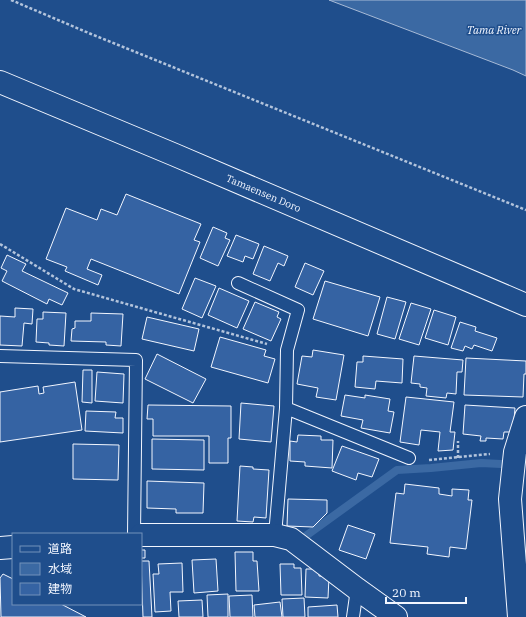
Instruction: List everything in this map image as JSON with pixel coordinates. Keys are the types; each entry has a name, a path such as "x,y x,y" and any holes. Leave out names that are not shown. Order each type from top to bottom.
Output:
{"street":[{"name":"Tamaensen Doro","path":"0,82 526,304"},
{"path":"519,617 510,498 515,452 526,417"},
{"path":"142,535 275,535 291,539 396,617"},
{"path":"0,548 12,547"}],"lane":[{"path":"238,283 298,310 287,350 286,408 275,535"},
{"path":"0,356 136,360 134,533"},
{"path":"286,408 409,458"},
{"path":"353,617 357,589"}],"path":[{"path":"11,0 91,34 526,210"},
{"path":"0,244 74,289 287,350"},
{"path":"458,441 458,458"},
{"path":"409,458 423,460 515,452"}],"water":[{"name":"Tama River","path":"329,0 526,0 526,76 513,70"}],"building":[{"path":"126,194 201,224 194,240 200,242 179,294 91,259 87,269 102,275 98,285 65,271 67,267 46,259 66,208 97,220 101,209 117,215"},
{"path":"213,227 227,233 225,238 230,240 218,266 200,258"},
{"path":"236,235 259,244 253,259 245,256 243,262 227,256"},
{"path":"264,246 288,256 284,266 278,263 270,281 253,274"},
{"path":"7,255 26,264 22,271 68,293 62,305 49,299 47,304 2,281 7,271 1,268"},
{"path":"305,263 324,271 313,295 295,287"},
{"path":"195,278 216,286 202,318 182,309"},
{"path":"325,281 380,297 368,336 313,319"},
{"path":"219,288 249,301 237,328 208,315"},
{"path":"387,297 406,302 395,339 377,334"},
{"path":"255,302 279,312 277,317 281,319 271,341 243,329"},
{"path":"411,303 431,309 419,345 399,339"},
{"path":"15,308 33,309 32,324 24,323 22,346 0,345 0,316 15,317"},
{"path":"434,310 456,317 448,345 425,338"},
{"path":"43,312 66,313 64,346 36,342 37,319 43,319"},
{"path":"91,313 123,314 121,346 106,345 106,342 71,341 72,329 75,328 75,321 91,321"},
{"path":"147,317 199,329 194,351 142,339"},
{"path":"460,322 476,327 475,331 497,338 492,351 474,345 472,349 465,346 463,351 451,348"},
{"path":"220,337 266,350 264,356 275,359 268,383 211,367"},
{"path":"313,350 344,355 336,400 316,397 318,388 297,384 302,356 312,357"},
{"path":"157,354 206,379 193,403 145,379"},
{"path":"363,356 403,359 402,383 376,381 375,389 355,387 357,362 363,362"},
{"path":"414,356 463,360 462,372 457,372 456,394 447,393 446,398 426,396 427,388 420,387 420,384 411,383"},
{"path":"466,358 526,361 523,397 464,395"},
{"path":"83,370 92,370 92,403 82,402"},
{"path":"97,372 124,374 123,403 95,401"},
{"path":"75,382 82,430 0,442 0,392 38,386 39,394 44,393 43,387"},
{"path":"345,395 365,398 365,395 390,399 388,411 394,412 390,433 361,428 363,420 341,416"},
{"path":"406,397 454,402 450,432 455,432 453,450 438,451 440,432 421,430 419,445 400,442"},
{"path":"241,403 274,406 271,442 239,439"},
{"path":"148,405 231,406 231,438 228,438 228,463 209,463 209,436 153,436 153,419 147,419"},
{"path":"465,405 515,408 513,432 504,432 503,439 486,438 486,441 480,441 481,436 463,434"},
{"path":"86,411 116,412 115,418 123,418 123,433 85,431"},
{"path":"298,435 321,436 321,440 333,440 332,468 305,466 305,462 290,461 290,441 297,442"},
{"path":"152,439 204,440 204,470 152,469"},
{"path":"73,444 119,445 118,480 73,479"},
{"path":"342,446 379,459 372,477 358,473 356,480 332,471"},
{"path":"240,466 269,470 266,518 254,517 253,522 237,521"},
{"path":"147,481 204,483 203,513 176,513 176,509 147,508"},
{"path":"405,484 439,488 439,494 452,496 452,489 469,490 468,500 472,500 466,549 450,547 449,557 427,554 428,547 390,543 396,493 404,494"},
{"path":"288,499 327,500 327,513 313,527 287,526"},
{"path":"348,525 375,534 366,559 339,550"},
{"path":"142,550 145,550 145,558 142,558"},
{"path":"235,552 253,552 253,561 257,561 259,591 236,591"},
{"path":"216,559 218,591 194,593 192,560"},
{"path":"142,561 149,561 152,617 143,617"},
{"path":"182,563 183,592 170,592 171,611 155,612 153,574 159,574 158,564"},
{"path":"280,564 294,564 294,568 301,568 302,595 281,595"},
{"path":"306,569 319,569 319,576 329,577 328,598 305,597"},
{"path":"3,574 12,578 12,605 63,605 86,617 1,617 0,578"},
{"path":"228,594 228,617 208,617 207,595"},
{"path":"252,595 253,617 230,617 229,596"},
{"path":"304,598 305,617 283,617 282,599"},
{"path":"202,600 203,617 179,617 178,601"},
{"path":"280,602 282,617 255,617 254,605"},
{"path":"337,605 338,617 308,617 308,607"}],"waterway":[{"path":"307,535 397,470 481,463 501,464"}]}
